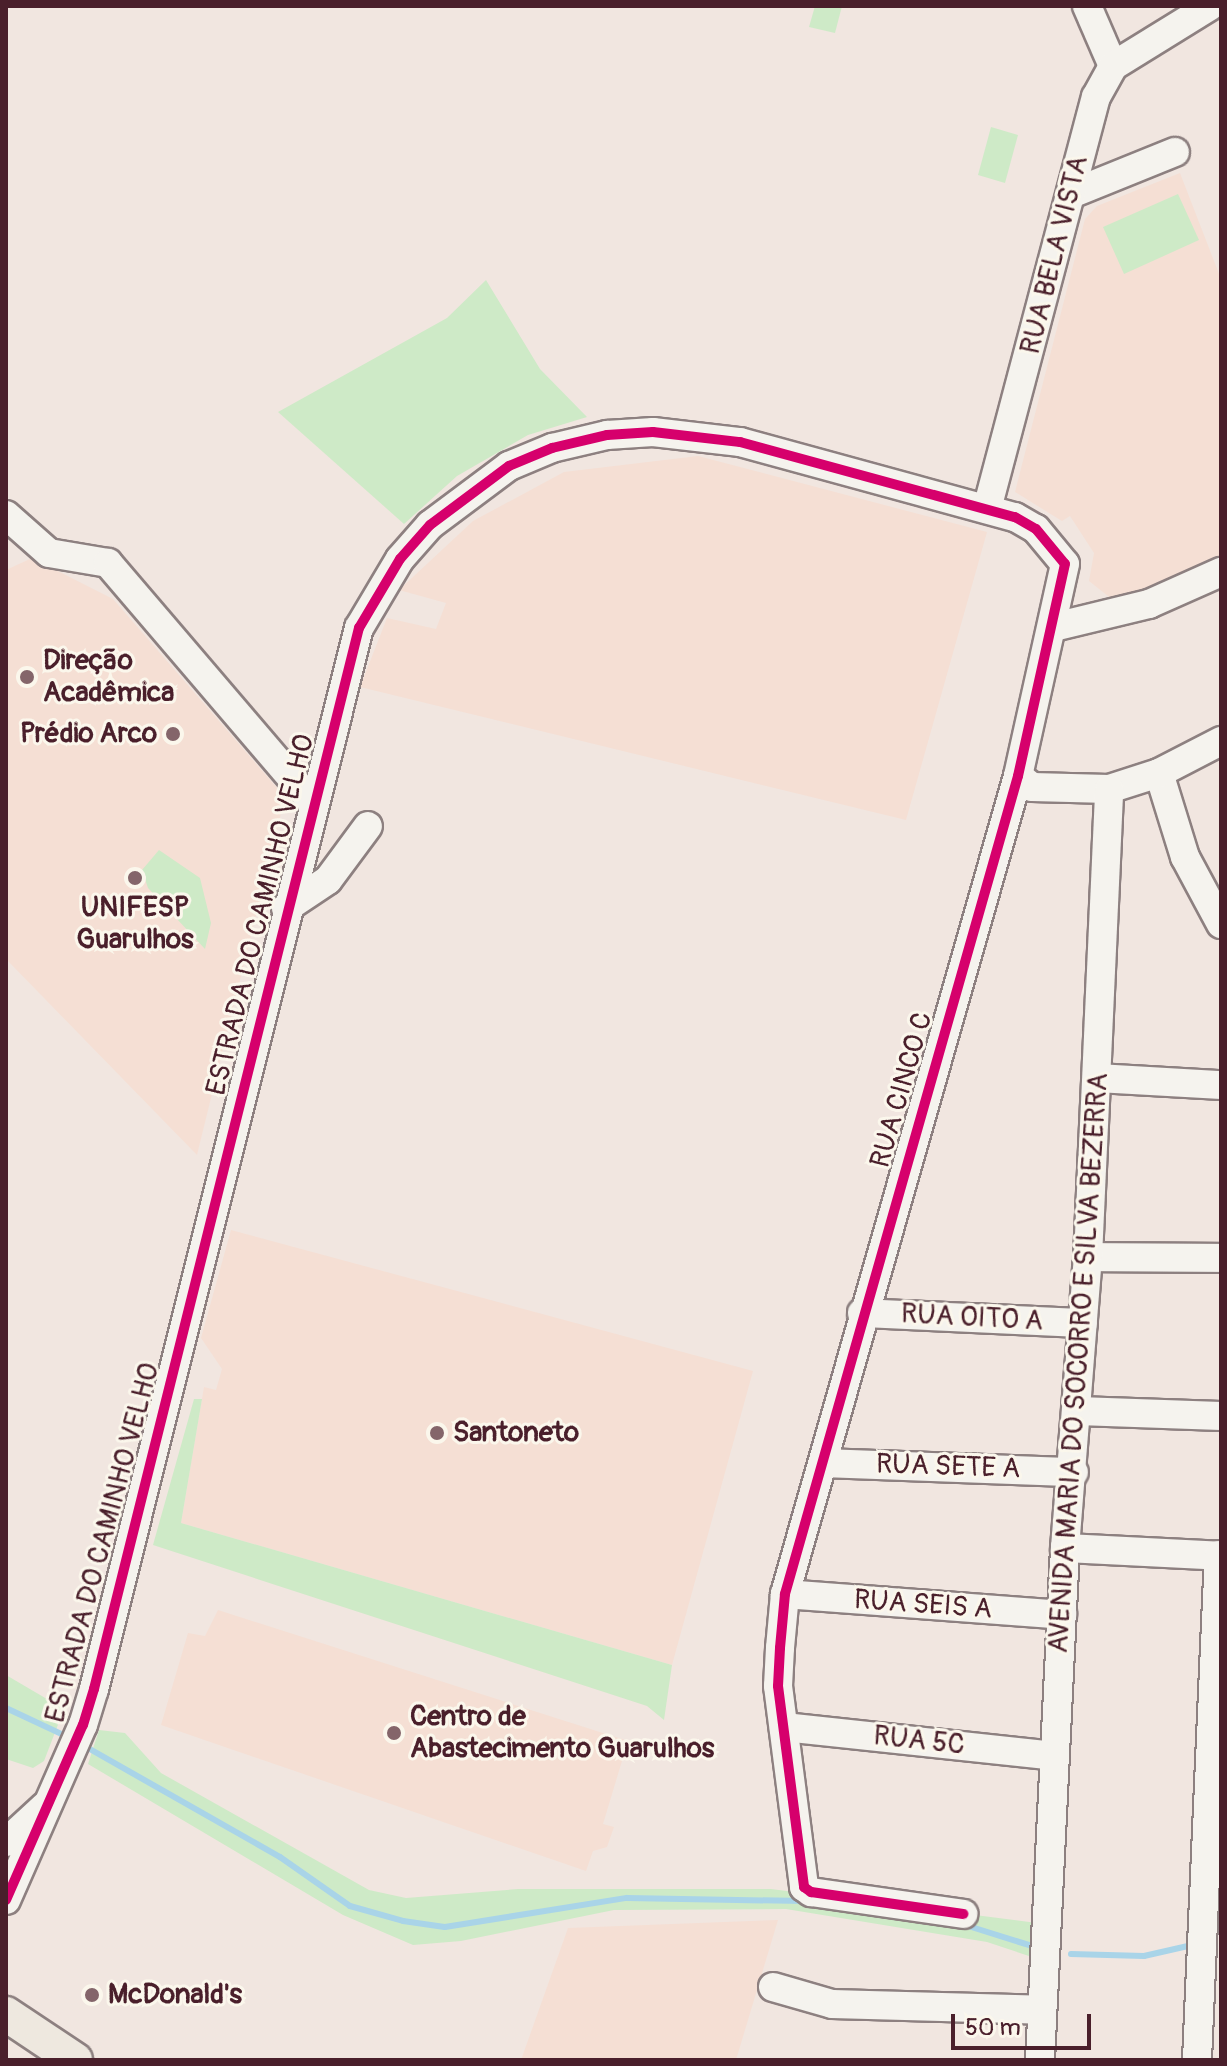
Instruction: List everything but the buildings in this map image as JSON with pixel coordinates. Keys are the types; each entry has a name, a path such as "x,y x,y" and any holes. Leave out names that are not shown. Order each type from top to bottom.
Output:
{"main road":[{"path":"6,2014 75,2060"}],"street":[{"path":"1087,6 1113,66 1210,6"},
{"name":"RUA BELA VISTA","path":"987,509 1096,97 1113,66"},
{"path":"1071,194 1175,152"},
{"name":"ESTRADA DO CAMINHO VELHO","path":"6,1900 83,1725 240,1148 286,908 312,802 359,628 374,597 430,525 509,466 607,435 699,434 987,509"},
{"name":"RUA CINCO C","path":"963,1914 806,1889 778,1686 785,1594 862,1313 1018,776 1054,627 1065,564 1036,529 987,509"},
{"path":"6,515 49,553 108,563 312,802"},
{"path":"1054,627 1149,604 1221,572"},
{"path":"1018,776 1032,787 1109,789 1159,773 1221,741"},
{"path":"1159,773 1185,857 1221,924"},
{"name":"AVENIDA MARIA DO SOCORRO E SILVA BEZERRA","path":"1040,2060 1065,1548 1074,1472 1098,1078 1109,789"},
{"path":"286,908 328,880 368,826"},
{"path":"1098,1078 1221,1085"},
{"path":"1088,1257 1221,1258"},
{"name":"RUA OITO A","path":"862,1313 1083,1323"},
{"path":"1078,1411 1221,1416"},
{"name":"RUA SETE A","path":"823,1463 1074,1472"},
{"path":"1065,1548 1220,1556 1197,2060"},
{"name":"RUA SEIS A","path":"785,1594 1062,1615"},
{"name":"RUA 5C","path":"784,1727 1054,1756"},
{"name":"ESTRADA DO CAMINHO VELHO","path":"6,1842 50,1801"},
{"path":"773,1987 832,2004 1042,2010"}],"shaded area":[{"path":"1180,173 1221,279 1221,559 1113,600 1089,581 1094,553 1070,516 1062,521 1015,492 1085,219 1097,206"},
{"path":"698,456 987,532 906,820 360,687 387,618 436,629 446,603 399,590 473,521 564,472"},
{"name":"UNIFESP Guarulhos","path":"32,558 113,599 285,797 197,1155 6,959 6,570"},
{"path":"231,1230 753,1371 672,1665 181,1523 204,1387 216,1390 222,1369 201,1338"},
{"name":"Centro de Abastecimento Guarulhos","path":"218,1610 628,1741 603,1824 614,1827 607,1847 593,1851 586,1871 161,1725 188,1633 205,1636"},
{"path":"778,1920 736,2060 521,2060 568,1928"}],"green space":[{"path":"815,6 842,6 835,33 809,27"},
{"path":"991,127 1018,135 1005,183 978,175"},
{"path":"1178,194 1199,240 1124,274 1103,227"},
{"path":"486,280 540,369 587,417 528,435 457,476 404,524 278,412 447,318"},
{"path":"159,850 200,878 211,923 205,949 148,888 142,870"},
{"path":"194,1399 202,1399 181,1523 672,1665 664,1720 647,1706 153,1545"},
{"path":"6,1675 64,1709 44,1761 33,1768 6,1759"},
{"path":"99,1730 125,1733 161,1773 369,1890 406,1898 518,1889 771,1889 1037,1923 1035,1958 987,1942 786,1909 614,1910 461,1941 413,1945 343,1915 88,1764"}],"waterway":[{"path":"6,1708 68,1737"},
{"path":"81,1744 280,1857 350,1906 403,1921 445,1927 627,1898 804,1901"},
{"path":"965,1925 1032,1946"},
{"path":"1071,1954 1144,1956 1188,1946"}],"cycle path":[{"path":"6,1900 83,1725 94,1689 359,628 400,559 430,525 509,466 552,448 607,435 653,432 740,442 1015,517 1036,529 1065,564 1018,776 785,1594 780,1648 778,1686 804,1887 811,1892 963,1914"}],"place":[{"name":"Direção Acadêmica","path":"27,677"},
{"name":"Prédio Arco","path":"173,734"},
{"name":"UNIFESP Guarulhos","path":"135,878"},
{"name":"Santoneto","path":"437,1433"},
{"name":"Centro de Abastecimento Guarulhos","path":"394,1733"},
{"name":"McDonald's","path":"92,1995"}]}
